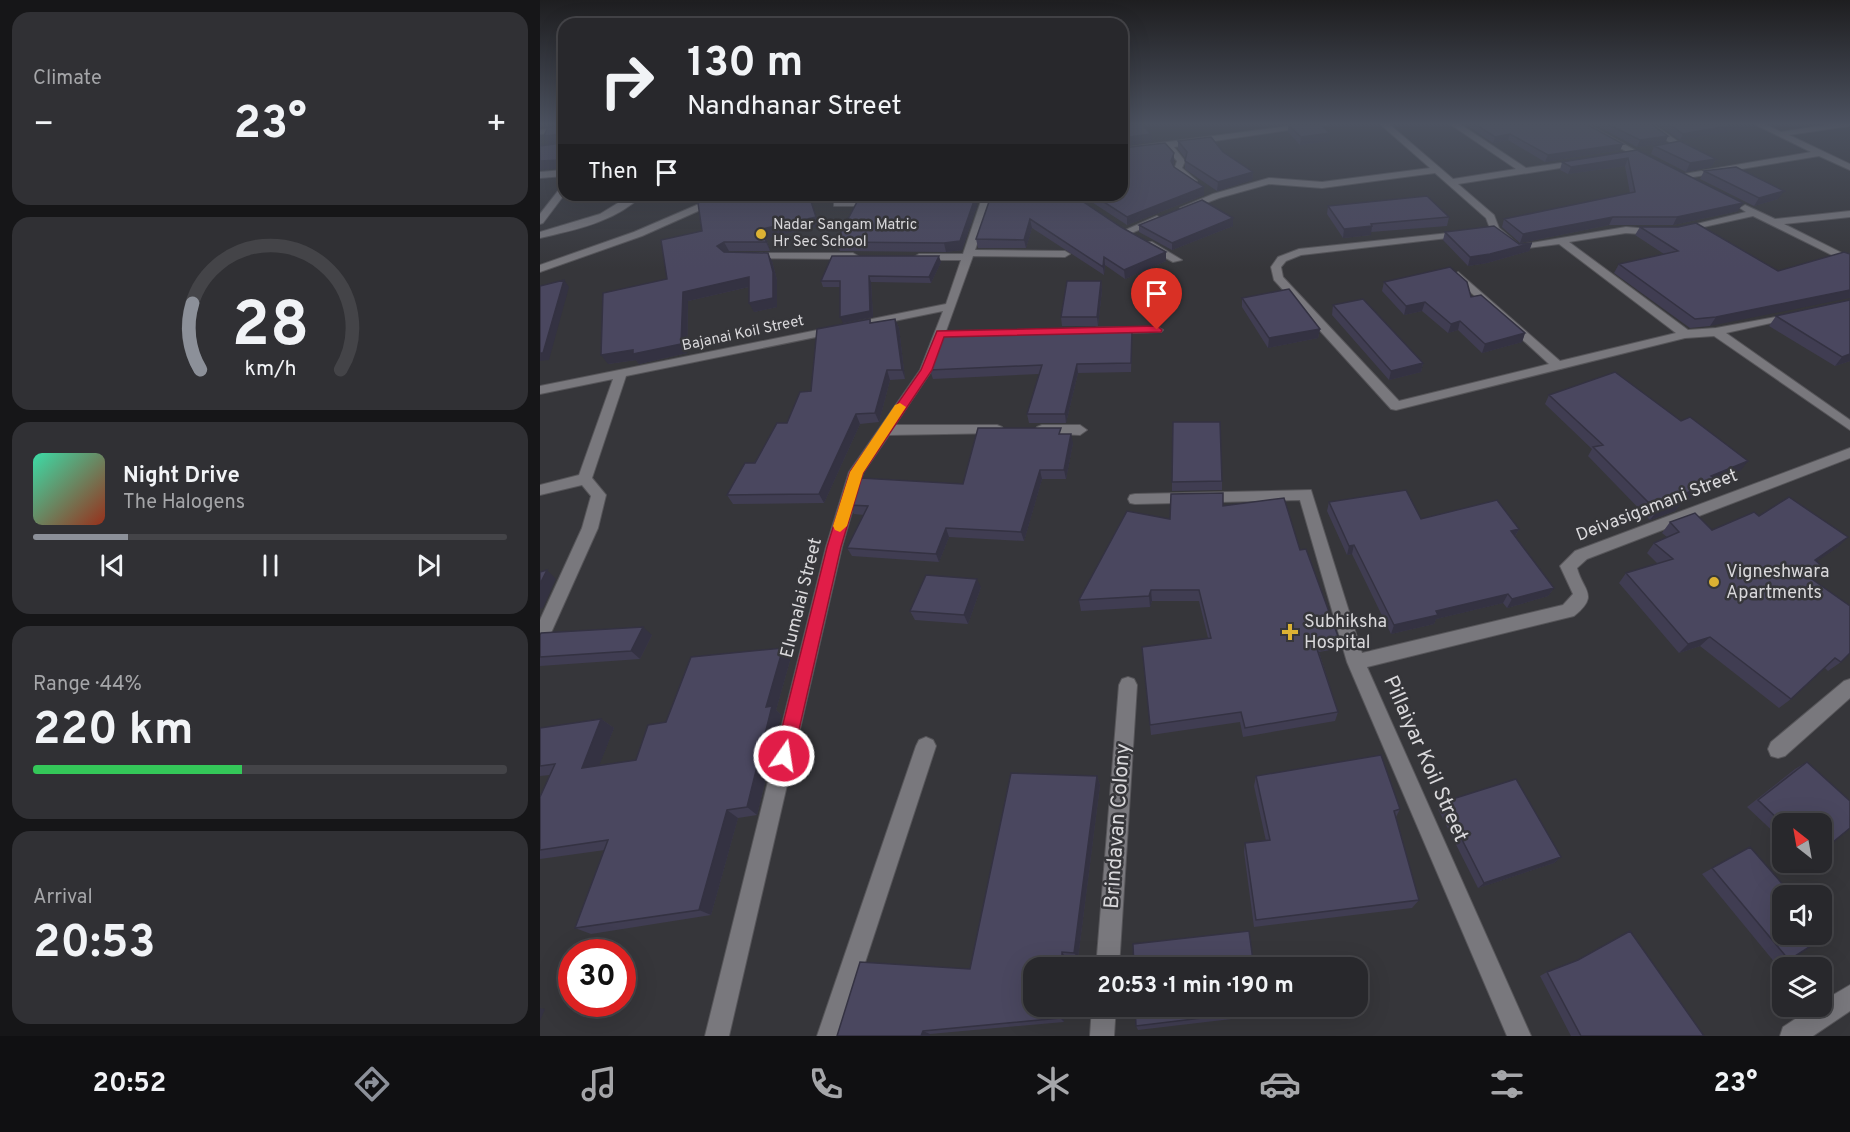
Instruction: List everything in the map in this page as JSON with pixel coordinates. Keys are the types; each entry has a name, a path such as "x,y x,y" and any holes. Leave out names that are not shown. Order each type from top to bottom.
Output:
{"street":[{"path":"1180,172 1216,196"},
{"path":"1176,212 1216,196 1269,181 1322,185 1419,172"},
{"path":"1440,172 1491,217 1484,231"},
{"path":"1452,182 1516,172"},
{"path":"1684,177 1711,172"},
{"path":"1675,173 1704,188"},
{"path":"540,176 558,174"},
{"path":"540,222 558,197"},
{"path":"540,235 564,230 620,210 630,201"},
{"path":"540,269 638,234 710,201"},
{"name":"Elumalai Street","path":"717,1036 834,547 856,472 926,370 946,334 951,306 969,255 982,201"},
{"path":"1734,202 1850,261"},
{"path":"837,204 882,203"},
{"path":"1754,213 1668,231 1626,230 1517,248 1484,231 1299,252 1282,259 1276,267 1278,279 1396,406 1685,334 1716,332 1805,312"},
{"path":"1774,223 1850,214"},
{"path":"1166,216 1121,229 1177,260"},
{"path":"1561,241 1685,334"},
{"path":"908,256 1065,254"},
{"path":"741,256 860,256"},
{"path":"1458,275 1558,366"},
{"name":"Bajanai Koil Street","path":"540,390 951,306"},
{"path":"1066,331 1157,330"},
{"path":"1716,332 1850,426"},
{"path":"585,479 621,374"},
{"path":"883,430 1080,430"},
{"name":"Deivasigamani Street","path":"1356,662 1568,611 1578,605 1582,598 1581,591 1569,572 1568,566 1581,555 1850,453"},
{"path":"540,490 585,479"},
{"path":"540,639 590,528 599,495 585,479"},
{"name":"Pillaiyar Koil Street","path":"1135,499 1306,494 1356,662 1519,1036"},
{"name":"Brindavan Colony","path":"1108,957 1128,685"},
{"path":"1778,748 1850,687"},
{"path":"829,1036 926,746"},
{"path":"1792,1036 1850,997"},
{"path":"1102,1036 1103,1017"}],"building":[{"path":"1128,172 1182,172 1204,187 1127,217 1102,201 1128,201"},
{"path":"1203,172 1252,172 1218,182"},
{"path":"1631,172 1682,172 1743,203 1677,217 1613,217 1523,234 1504,219 1635,192"},
{"path":"1707,172 1747,172 1784,191 1759,198"},
{"path":"1427,196 1449,217 1371,224 1372,226 1344,229 1328,206"},
{"path":"1202,200 1233,218 1172,243 1139,225"},
{"path":"702,201 811,201 816,217 762,229 766,242 724,242 717,246 724,252 768,253 773,272 773,298 749,303 749,277 683,292 681,344 633,354 633,350 601,355 603,293 667,279 661,240 702,231 698,203"},
{"path":"857,201 974,201 960,241 944,243 836,242"},
{"path":"989,201 1082,201 1121,227 1166,252 1124,270 1104,257 1103,267 1030,219 1024,240 976,239"},
{"path":"1696,223 1778,271 1844,252 1850,254 1850,290 1716,317 1695,319 1619,264 1678,251 1640,227 1678,227"},
{"path":"1494,226 1519,244 1532,243 1470,257 1445,232"},
{"path":"832,256 939,256 929,277 869,276 870,311 840,317 840,281 821,281"},
{"path":"1450,267 1467,282 1471,297 1481,295 1525,333 1485,344 1460,321 1451,324 1425,302 1406,306 1384,282"},
{"path":"564,280 543,353 540,353 540,286"},
{"path":"1067,281 1101,281 1097,317 1061,317"},
{"path":"1289,289 1320,329 1269,338 1242,298"},
{"path":"1363,299 1423,363 1391,371 1333,305"},
{"path":"1850,300 1850,354 1842,357 1776,316"},
{"path":"870,319 870,323 895,319 902,370 887,370 875,413 856,414 819,494 727,495 745,463 755,463 777,423 787,423 800,392 811,391 817,329"},
{"path":"1095,327 1095,332 1132,331 1131,363 1077,364 1065,414 1027,414 1042,365 930,370 943,332"},
{"path":"1615,372 1681,421 1690,417 1748,461 1711,476 1717,481 1676,497 1682,502 1657,511 1593,447 1603,445 1549,395"},
{"path":"1173,422 1220,422 1222,481 1172,482"},
{"path":"978,428 1061,428 1059,434 1071,434 1064,470 1040,470 1021,532 946,528 936,554 847,548 868,506 849,505 861,478 963,484"},
{"path":"1406,490 1421,519 1497,500 1519,529 1511,531 1554,588 1512,599 1508,594 1436,611 1438,615 1394,625 1354,545 1349,546 1329,502"},
{"path":"1223,493 1223,506 1284,498 1300,550 1306,549 1339,639 1315,643 1338,712 1245,728 1241,712 1150,725 1142,647 1211,638 1199,590 1151,590 1149,596 1079,600 1127,511 1170,519 1171,494"},
{"path":"1789,497 1848,537 1815,560 1823,567 1806,575 1850,606 1850,653 1841,662 1835,658 1791,699 1710,637 1688,644 1626,573 1673,559 1654,543 1679,532 1670,522 1695,513 1712,530 1754,512 1759,516"},
{"path":"547,570 540,584 540,572"},
{"path":"926,575 977,579 964,615 910,611"},
{"path":"643,627 631,651 540,657 541,633"},
{"path":"783,648 766,707 772,706 747,807 727,810 699,910 575,928 608,840 540,850 540,797 555,764 540,766 540,728 601,719 582,768 636,760 648,725 666,722 691,657"},
{"path":"1381,755 1400,809 1394,811 1419,900 1256,920 1245,843 1270,840 1256,776"},
{"path":"1807,762 1850,801 1850,828 1832,843 1832,813 1772,813 1758,800"},
{"path":"1011,773 1097,776 1074,953 1062,952 1062,957 1023,957 1023,1017 1060,1018 923,1031 921,1036 837,1036 860,962 970,969"},
{"path":"1516,779 1561,857 1484,883 1443,802"},
{"path":"1750,847 1783,885 1772,885 1772,940 1712,868"},
{"path":"1249,931 1253,957 1134,957 1133,944"},
{"path":"1630,931 1704,1036 1581,1036 1547,972 1578,960"},
{"path":"1776,945 1812,945 1794,957 1786,957"},
{"path":"1136,1017 1210,1017 1136,1026"}],"slow traffic":[{"path":"840,526 856,472 900,407"}],"place":[{"name":"Nadar Sangam Matric Hr Sec School","path":"761,234"},
{"name":"Vigneshwara Apartments","path":"1714,582"},
{"name":"Subhiksha Hospital","path":"1290,632"}],"route":[{"path":"784,756 834,547 856,472 926,370 940,334 1157,330"}]}
